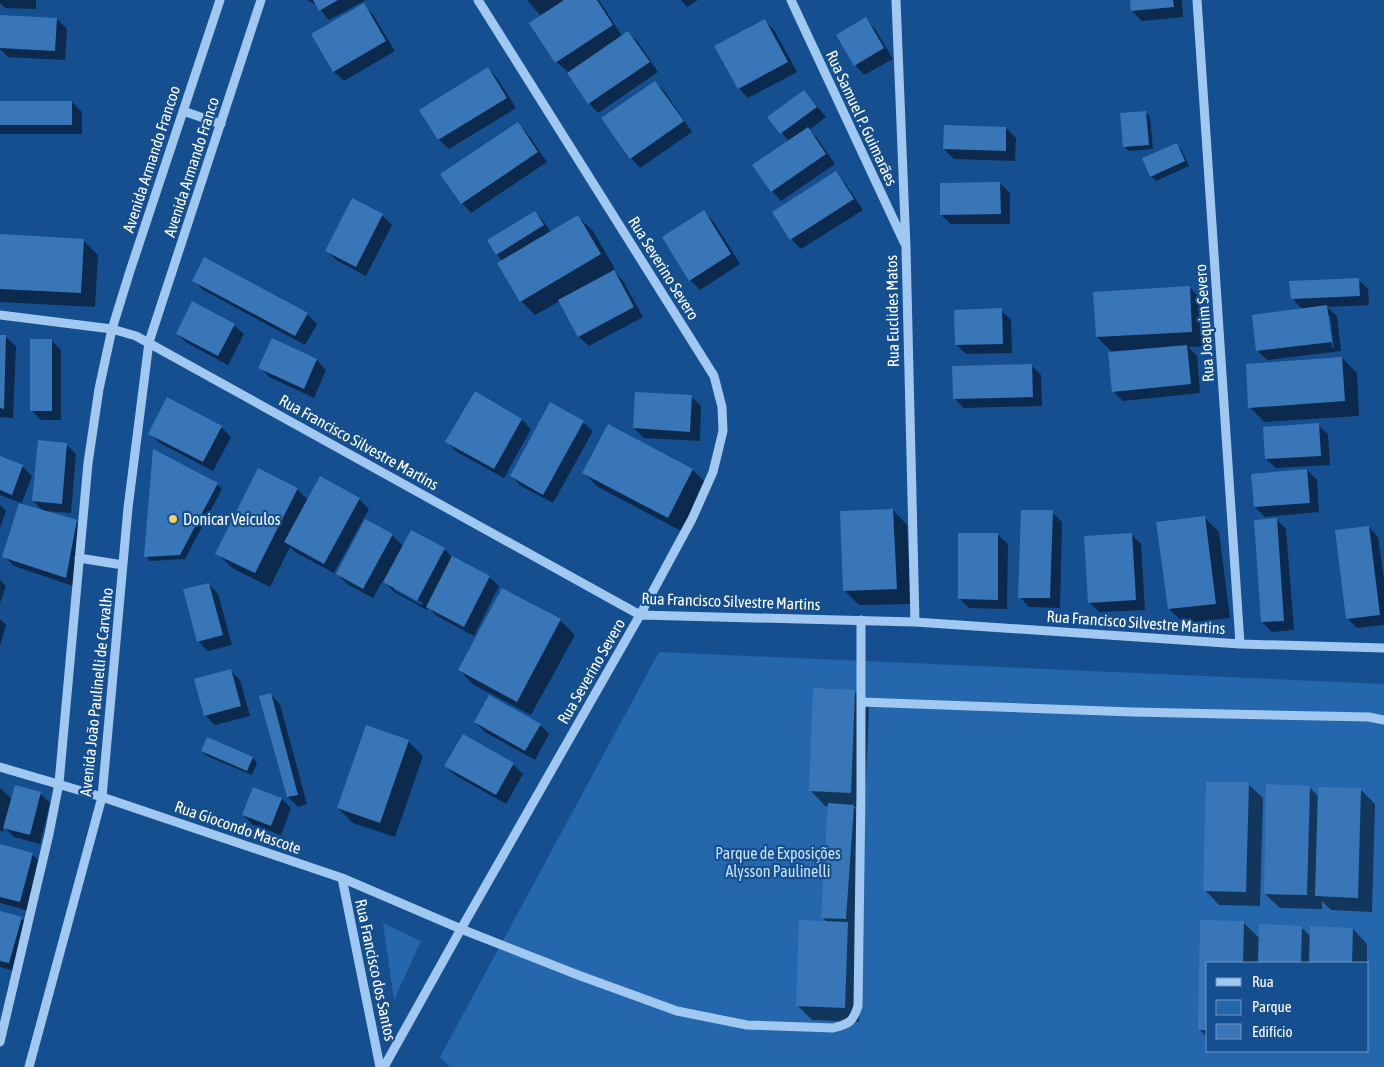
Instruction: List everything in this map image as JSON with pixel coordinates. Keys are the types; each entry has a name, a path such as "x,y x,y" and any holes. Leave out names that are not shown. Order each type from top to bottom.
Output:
{"street":[{"name":"Avenida Armando Francoo","path":"112,329 220,0"},
{"name":"Avenida Armando Franco","path":"149,342 262,0"},
{"name":"Rua Severino Severo","path":"384,1067 640,615 692,519 713,472 722,431 722,407 714,376 478,0"},
{"name":"Rua Samuel P. Guimarães","path":"791,0 906,248"},
{"name":"Rua Euclides Matos","path":"896,0 906,248 915,622"},
{"name":"Rua Joaquim Severo","path":"1197,0 1240,644"},
{"path":"183,111 221,124"},
{"name":"Rua Francisco Silvestre Martins","path":"0,315 112,329 149,342 640,615 915,622 1240,644 1384,648"},
{"name":"Avenida João Paulinelli de Carvalho","path":"0,1042 49,834 59,783 88,463 99,390 112,329"},
{"name":"Avenida João Paulinelli de Carvalho","path":"30,1067 102,796 123,565 149,342"},
{"path":"80,558 123,565"},
{"name":"Rua Giocondo Mascote","path":"0,767 102,796 342,878 461,929 677,1011 747,1025 834,1028 846,1025 855,1018 858,1006 860,620"},
{"path":"861,702 1133,712 1369,717 1384,720"},
{"name":"Rua Francisco dos Santos","path":"342,878 380,1067"}],"green space":[{"name":"Parque de Exposições Alysson Paulinelli","path":"659,652 1384,684 1384,1067 450,1067 440,1057"},
{"path":"383,923 421,941 394,1000"}],"building":[{"path":"313,0 338,0 319,11"},
{"path":"564,0 597,0 613,25 555,63 529,23"},
{"path":"1130,0 1173,0 1174,7 1131,11"},
{"path":"364,3 386,41 333,72 311,34"},
{"path":"0,15 57,18 55,51 0,48"},
{"path":"866,17 884,48 854,66 836,35"},
{"path":"765,19 788,62 738,89 714,46"},
{"path":"628,31 650,62 588,104 567,73"},
{"path":"488,67 507,98 438,140 419,110"},
{"path":"655,81 684,121 630,159 601,118"},
{"path":"804,90 817,107 780,134 767,117"},
{"path":"0,101 72,101 72,125 0,125"},
{"path":"1146,111 1149,145 1123,147 1120,113"},
{"path":"518,122 538,152 461,204 440,174"},
{"path":"944,125 1006,127 1006,151 943,149"},
{"path":"808,127 826,154 771,192 752,165"},
{"path":"1177,143 1185,161 1150,177 1142,158"},
{"path":"836,171 854,199 790,240 772,212"},
{"path":"1000,182 1001,214 940,215 940,183"},
{"path":"352,198 383,214 356,267 325,251"},
{"path":"704,210 731,254 689,281 662,237"},
{"path":"535,211 544,225 496,255 487,240"},
{"path":"578,215 601,254 520,302 497,263"},
{"path":"0,234 84,239 81,293 0,289"},
{"path":"204,257 308,313 295,336 192,281"},
{"path":"614,270 634,307 578,337 558,300"},
{"path":"1359,278 1360,296 1291,299 1289,281"},
{"path":"1190,286 1192,332 1096,337 1093,292"},
{"path":"192,301 235,324 218,356 176,334"},
{"path":"1327,305 1332,342 1256,351 1252,315"},
{"path":"1002,308 1003,344 955,345 954,310"},
{"path":"0,335 6,335 4,409 0,408"},
{"path":"272,338 317,359 304,389 258,368"},
{"path":"30,339 52,339 52,411 30,411"},
{"path":"1187,345 1191,384 1112,392 1108,352"},
{"path":"1342,357 1345,401 1248,408 1246,364"},
{"path":"1032,364 1033,397 953,399 952,366"},
{"path":"475,391 522,419 494,469 445,442"},
{"path":"635,392 692,395 690,432 633,428"},
{"path":"167,397 222,426 203,462 148,434"},
{"path":"550,402 584,421 543,495 510,476"},
{"path":"1319,423 1321,456 1265,459 1263,427"},
{"path":"608,424 693,469 668,518 582,473"},
{"path":"38,440 67,443 62,504 32,501"},
{"name":"Donicar Veículos","path":"153,449 218,483 180,555 144,557"},
{"path":"0,456 23,465 12,495 0,490"},
{"path":"258,468 298,488 255,573 215,554"},
{"path":"1307,469 1310,503 1254,507 1251,474"},
{"path":"320,476 360,498 324,564 284,542"},
{"path":"19,503 77,520 66,578 2,557"},
{"path":"893,509 897,589 843,591 840,511"},
{"path":"1021,510 1053,510 1050,598 1018,598"},
{"path":"1205,516 1216,604 1168,609 1156,522"},
{"path":"1277,518 1284,621 1261,622 1254,520"},
{"path":"365,519 393,534 363,589 336,574"},
{"path":"1369,526 1380,615 1346,619 1335,530"},
{"path":"411,530 445,548 417,601 383,582"},
{"path":"958,533 998,533 998,600 958,599"},
{"path":"1132,533 1136,600 1088,603 1084,536"},
{"path":"452,556 490,576 464,627 426,607"},
{"path":"209,583 223,635 197,642 183,589"},
{"path":"502,588 561,619 517,702 458,670"},
{"path":"231,669 241,706 204,716 194,679"},
{"path":"813,688 855,690 851,793 809,791"},
{"path":"271,693 298,795 287,797 259,696"},
{"path":"489,695 541,724 525,751 474,722"},
{"path":"366,725 409,740 380,823 337,808"},
{"path":"463,734 514,763 496,795 444,766"},
{"path":"207,737 253,757 247,771 201,751"},
{"path":"1206,782 1249,782 1246,892 1203,891"},
{"path":"1266,784 1310,786 1307,895 1264,894"},
{"path":"15,785 41,792 30,835 3,828"},
{"path":"253,787 282,798 271,826 242,815"},
{"path":"1318,787 1361,788 1358,898 1315,896"},
{"path":"828,803 854,805 846,919 821,918"},
{"path":"0,844 33,853 20,902 0,897"},
{"path":"0,911 22,917 9,963 0,961"},
{"path":"799,920 848,922 845,1008 796,1006"},
{"path":"1200,920 1244,921 1243,962 1206,962 1206,1030 1198,1030"},
{"path":"1259,924 1302,926 1301,962 1258,962"},
{"path":"1310,926 1353,928 1352,962 1309,962"}],"place":[{"name":"Donicar Veículos","path":"173,519"}]}
